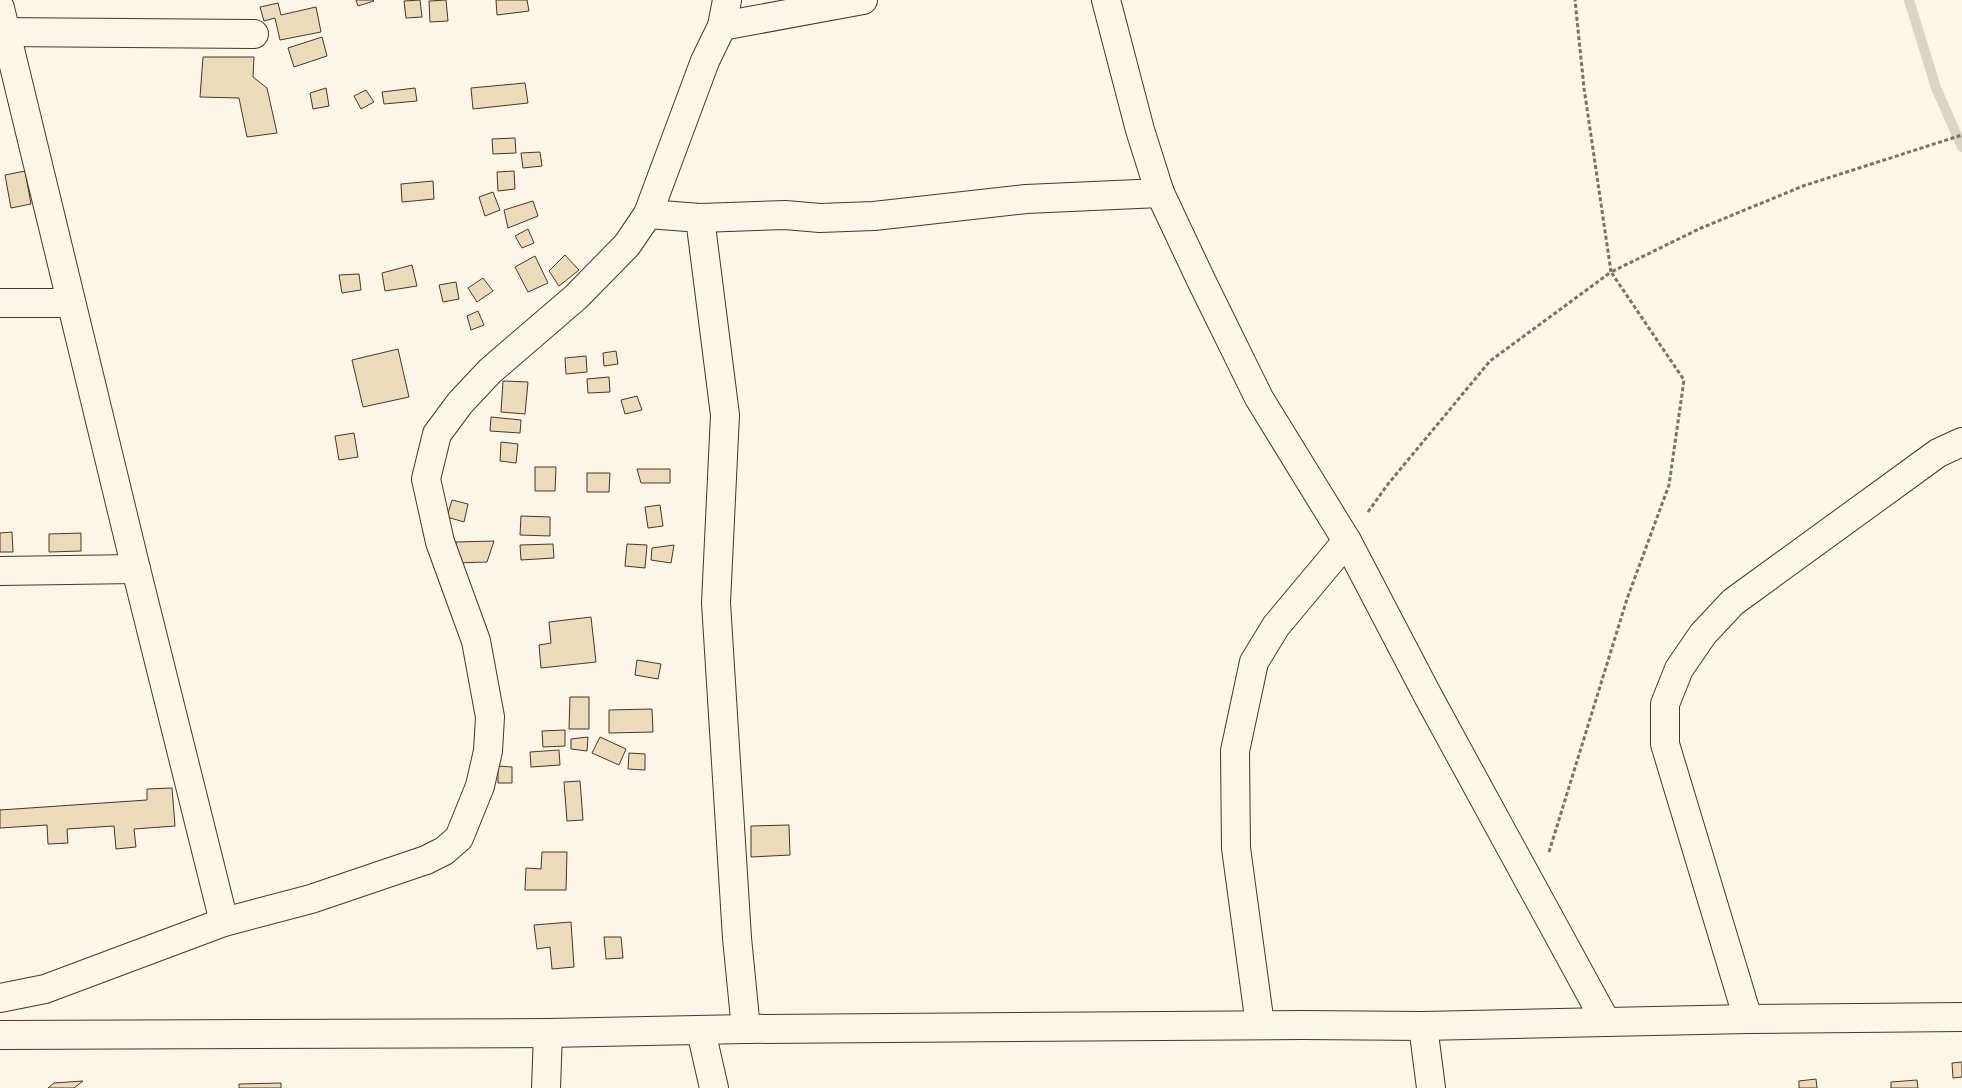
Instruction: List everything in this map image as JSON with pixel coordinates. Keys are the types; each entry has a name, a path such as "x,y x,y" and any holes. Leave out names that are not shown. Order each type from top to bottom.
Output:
{"street":[{"path":"0,998 45,989 224,922 311,899 426,860 444,851 459,838 480,786 488,751 490,717 476,641 440,542 426,479 437,434 460,402 490,370 576,298 627,245 648,214 705,61 722,26 727,0"},
{"path":"722,26 863,0"},
{"path":"1106,0 1140,130 1160,193 1259,398 1347,541 1433,705 1606,1022"},
{"path":"224,922 2,24 254,34"},
{"path":"648,214 700,218 785,215 820,218 874,216 1026,199 1160,193"},
{"path":"700,218 725,415 716,603 737,938 746,1029"},
{"path":"0,303 71,303"},
{"path":"1748,1019 1665,744 1666,704 1679,669 1704,634 1733,602 1938,453 1962,442"},
{"path":"1260,1025 1236,848 1235,751 1254,662 1276,626 1347,541"},
{"path":"0,571 136,569"},
{"path":"0,1035 548,1033 746,1029 1260,1025 1423,1026 1748,1019 1962,1017"},
{"path":"1423,1026 1431,1088"},
{"path":"701,1031 714,1088"},
{"path":"546,1088 548,1033"}],"path":[{"path":"1536,896 1628,600 1670,485 1684,380 1611,272 1584,88 1575,0"},
{"path":"1347,541 1388,484 1490,361 1611,272 1701,228 1803,186 1962,135"}],"building":[{"path":"356,0 373,0 374,1 358,6"},
{"path":"420,0 422,17 406,18 404,1"},
{"path":"446,0 448,21 430,22 429,1"},
{"path":"496,0 527,0 529,11 497,15"},
{"path":"278,3 281,15 316,7 321,32 280,40 275,18 264,21 260,7"},
{"path":"322,37 327,56 294,67 288,48"},
{"path":"203,57 254,57 253,77 267,88 277,133 247,137 239,98 200,97"},
{"path":"525,83 528,103 473,109 471,88"},
{"path":"326,88 329,106 313,109 310,93"},
{"path":"415,88 417,101 384,104 382,92"},
{"path":"366,90 374,102 361,109 354,96"},
{"path":"515,138 516,153 493,154 492,139"},
{"path":"540,152 542,166 523,168 521,153"},
{"path":"25,171 31,204 11,208 5,175"},
{"path":"514,171 515,189 498,191 497,172"},
{"path":"433,181 434,199 402,202 401,184"},
{"path":"493,192 500,210 485,216 479,197"},
{"path":"533,201 538,216 508,228 504,210"},
{"path":"528,229 534,243 522,248 515,236"},
{"path":"565,255 579,270 559,286 549,271"},
{"path":"535,256 548,283 528,292 515,267"},
{"path":"412,265 417,286 385,291 382,273"},
{"path":"359,274 361,290 342,293 339,275"},
{"path":"483,278 493,291 477,302 468,288"},
{"path":"456,282 459,299 443,302 439,285"},
{"path":"478,311 484,325 471,330 467,316"},
{"path":"398,349 409,397 363,407 352,360"},
{"path":"616,351 618,364 604,366 603,353"},
{"path":"586,356 587,372 566,374 565,358"},
{"path":"609,377 610,392 588,393 587,379"},
{"path":"503,381 528,382 525,414 501,412"},
{"path":"637,396 642,410 625,414 621,400"},
{"path":"491,417 521,420 520,433 490,431"},
{"path":"354,433 358,457 339,460 335,436"},
{"path":"501,442 518,444 516,463 500,461"},
{"path":"535,467 556,467 555,491 535,491"},
{"path":"637,469 670,469 670,483 641,483"},
{"path":"587,473 610,473 609,492 587,492"},
{"path":"452,500 468,504 464,522 447,517"},
{"path":"660,505 663,526 648,528 645,507"},
{"path":"521,516 550,517 550,536 520,535"},
{"path":"12,532 13,552 0,552 0,533"},
{"path":"81,533 81,551 49,552 49,534"},
{"path":"494,541 487,562 456,563 456,542"},
{"path":"553,544 554,558 521,560 520,545"},
{"path":"627,544 647,545 645,568 625,566"},
{"path":"674,545 671,563 651,560 652,548"},
{"path":"591,617 596,662 541,668 539,645 551,643 549,622"},
{"path":"637,660 661,664 658,679 635,675"},
{"path":"570,697 589,697 589,729 569,729"},
{"path":"652,709 653,732 609,733 609,710"},
{"path":"565,730 565,746 543,747 542,731"},
{"path":"588,737 587,751 571,749 571,739"},
{"path":"600,737 626,749 619,765 592,753"},
{"path":"559,750 560,765 531,767 530,752"},
{"path":"629,753 645,754 645,770 628,769"},
{"path":"498,766 512,767 512,783 498,783"},
{"path":"580,781 583,820 567,821 564,782"},
{"path":"172,788 175,826 134,829 136,847 116,849 114,826 67,829 68,843 48,844 47,825 0,828 0,810 147,800 147,789"},
{"path":"789,825 790,855 751,857 751,826"},
{"path":"542,852 567,852 566,890 525,890 526,868 541,869"},
{"path":"571,922 574,967 552,969 550,947 537,949 534,925"},
{"path":"604,937 621,937 623,958 606,959"},
{"path":"1962,1062 1962,1077 1953,1078 1952,1063"},
{"path":"1816,1079 1817,1088 1799,1088 1799,1081"},
{"path":"1917,1080 1918,1088 1891,1088 1891,1082"},
{"path":"83,1081 74,1088 48,1088 54,1083"},
{"path":"281,1083 281,1088 239,1088 239,1084"}],"waterway":[{"path":"1909,0 1936,88 1962,147"}]}
